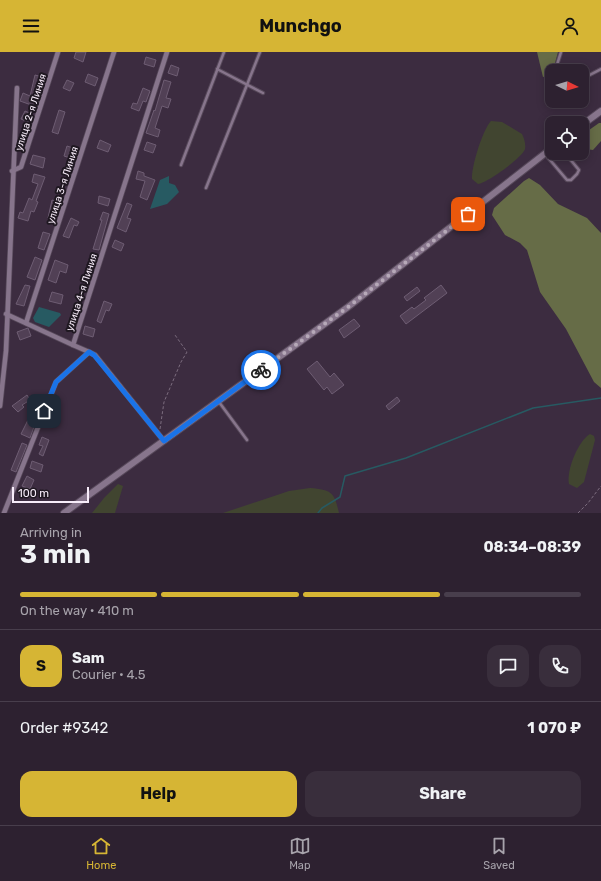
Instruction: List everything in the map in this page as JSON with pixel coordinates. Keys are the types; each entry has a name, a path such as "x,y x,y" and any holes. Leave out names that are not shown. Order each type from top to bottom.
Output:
{"main road":[{"path":"589,120 601,111"},
{"path":"64,513 348,307 545,154"}],"street":[{"name":"улица 2-я Линия","path":"12,171 21,167 58,52"},
{"name":"улица 3-я Линия","path":"26,323 114,52"},
{"name":"улица 4-я Линия","path":"89,352 73,345 167,52"},
{"path":"0,406 6,351 6,314 17,88"},
{"path":"6,314 73,345"},
{"path":"4,513 56,382 89,352 94,355 164,441"}],"lane":[{"path":"181,166 224,52"},
{"path":"206,188 260,52"},
{"path":"557,64 561,52"},
{"path":"217,69 246,86 263,93"},
{"path":"589,75 601,69"},
{"path":"550,160 567,180 571,180 578,174 579,170 571,160"},
{"path":"218,401 247,440"}],"path":[{"path":"159,435 164,402 180,362 187,352 187,349 175,335"},
{"path":"578,513 588,504 601,486"}],"shaded area":[{"path":"537,52 558,52 555,64 545,64 545,76 543,77"},
{"path":"491,121 502,122 522,134 525,141 525,149 518,158 504,170 478,184 472,179 473,166 481,140"},
{"path":"601,123 601,141 593,150 589,149 589,130"},
{"path":"169,176 169,183 175,185 179,192 167,204 150,209 160,180"},
{"path":"529,178 540,185 558,204 587,218 601,233 601,388 594,382 566,329 540,292 527,250 520,243 505,235 492,215 494,208"},
{"path":"39,307 60,313 61,315 49,327 35,322 33,318"},
{"path":"590,434 594,436 595,440 584,482 577,488 569,484 569,472 577,449"},
{"path":"118,484 123,486 115,513 92,513 104,498"},
{"path":"310,488 328,491 331,493 339,513 223,513 289,491"}],"building":[{"path":"76,52 86,52 83,62 74,58"},
{"path":"146,57 156,60 154,67 144,64"},
{"path":"171,65 179,68 177,76 168,73"},
{"path":"88,74 98,78 95,86 85,82"},
{"path":"35,75 46,78 37,107 20,101 23,93 30,96"},
{"path":"67,80 74,83 70,91 63,88"},
{"path":"164,80 171,82 166,98 171,99 168,108 162,106 155,128 160,130 158,137 146,133 154,110 155,111"},
{"path":"143,88 150,91 146,102 143,101 139,111 131,108 133,103 137,104"},
{"path":"59,110 65,112 58,134 52,132"},
{"path":"25,111 32,114 28,122 21,119"},
{"path":"100,140 111,145 108,152 97,148"},
{"path":"147,142 156,145 153,153 144,150"},
{"path":"67,146 76,149 73,159 64,156"},
{"path":"33,155 45,158 43,168 30,164"},
{"path":"138,171 144,173 144,176 155,180 147,200 140,197 145,181 136,179"},
{"path":"34,174 45,177 36,201 38,202 34,212 31,211 28,221 18,218 20,212 23,213 29,198 32,200 38,184 32,182"},
{"path":"99,196 110,199 108,206 98,203"},
{"path":"52,200 60,203 55,220 48,218"},
{"path":"127,203 132,205 127,218 131,219 126,232 117,228"},
{"path":"103,212 109,214 99,250 93,249 102,220 100,220"},
{"path":"71,218 79,222 77,226 74,225 69,238 63,236"},
{"path":"43,232 50,234 44,250 38,248"},
{"path":"115,240 124,244 121,251 112,247"},
{"path":"35,257 42,260 35,280 27,277"},
{"path":"55,260 68,265 66,273 60,271 56,283 48,280"},
{"path":"25,285 30,286 24,306 16,304"},
{"path":"441,285 447,293 406,324 400,316 412,307 414,309 426,300 424,298"},
{"path":"417,287 420,291 407,301 404,297"},
{"path":"52,292 63,295 61,304 49,301"},
{"path":"104,301 112,304 109,311 106,310 101,323 97,321"},
{"path":"354,319 360,326 344,338 339,330"},
{"path":"85,326 95,329 93,337 83,334"},
{"path":"28,328 31,336 20,340 17,332"},
{"path":"317,361 330,377 334,373 344,385 332,394 327,387 324,390 307,369"},
{"path":"27,395 30,400 22,405 24,407 18,412 12,406"},
{"path":"397,397 400,401 389,410 386,406"},
{"path":"29,418 36,421 30,438 21,434"},
{"path":"42,437 49,440 43,456 39,454 43,446 39,445"},
{"path":"22,443 27,445 16,472 11,470"},
{"path":"32,461 43,465 41,472 30,468"},
{"path":"27,476 34,480 30,489 22,486"}],"waterway":[{"path":"318,513 322,508 340,497 345,476 406,458 533,408 601,398"}],"way so far":[{"path":"261,370 348,307 468,214"}],"route":[{"path":"44,411 56,382 89,352 94,355 164,441 261,370"}]}
